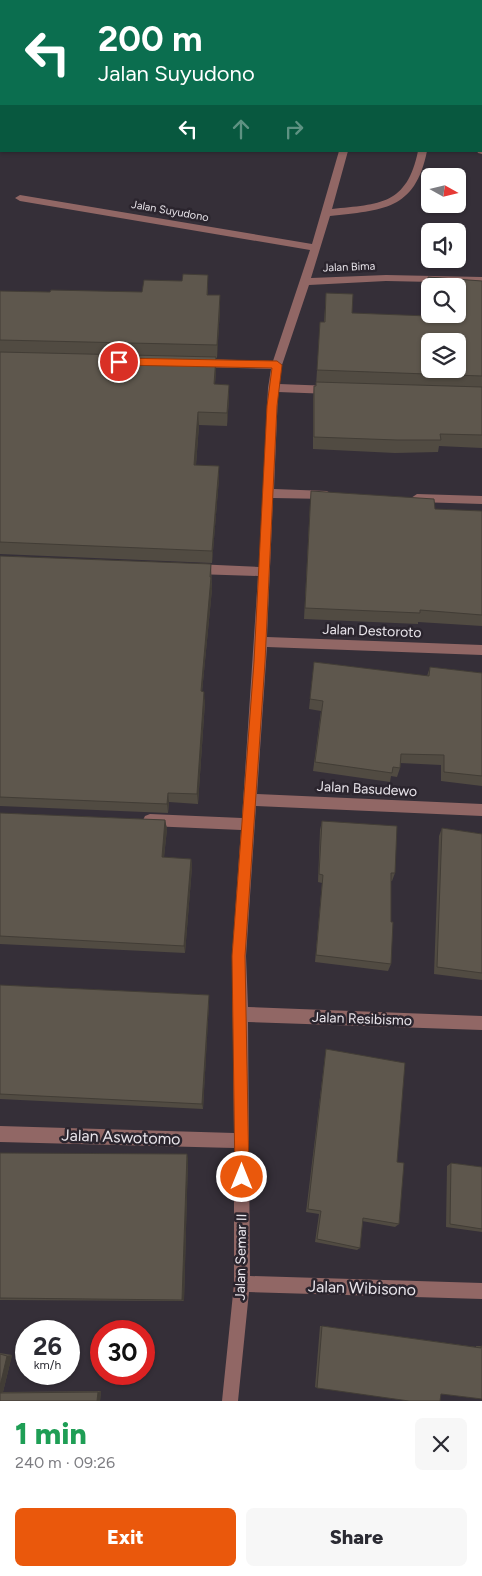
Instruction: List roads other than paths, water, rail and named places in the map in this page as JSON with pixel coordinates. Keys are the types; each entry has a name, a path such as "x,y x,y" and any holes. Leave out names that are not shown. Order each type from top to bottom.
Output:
{"street":[{"path":"306,282 344,152"},
{"path":"326,213 385,202 402,195 414,180 423,152"},
{"name":"Jalan Suyudono","path":"20,198 316,248"},
{"name":"Jalan Bima","path":"277,365 306,282 386,278 482,280"},
{"path":"188,363 277,365"},
{"name":"Jalan Semar II","path":"230,1401 242,1284 239,956 261,642 273,388 277,365"},
{"path":"273,388 343,390"},
{"path":"267,493 335,495"},
{"path":"404,498 482,500"},
{"path":"186,568 264,572"},
{"name":"Jalan Destoroto","path":"261,642 482,650"},
{"name":"Jalan Basudewo","path":"251,800 482,810"},
{"path":"139,820 249,824"},
{"name":"Jalan Resibismo","path":"241,1014 482,1023"},
{"name":"Jalan Aswotomo","path":"0,1134 242,1141"},
{"name":"Jalan Wibisono","path":"242,1284 482,1291"}]}
